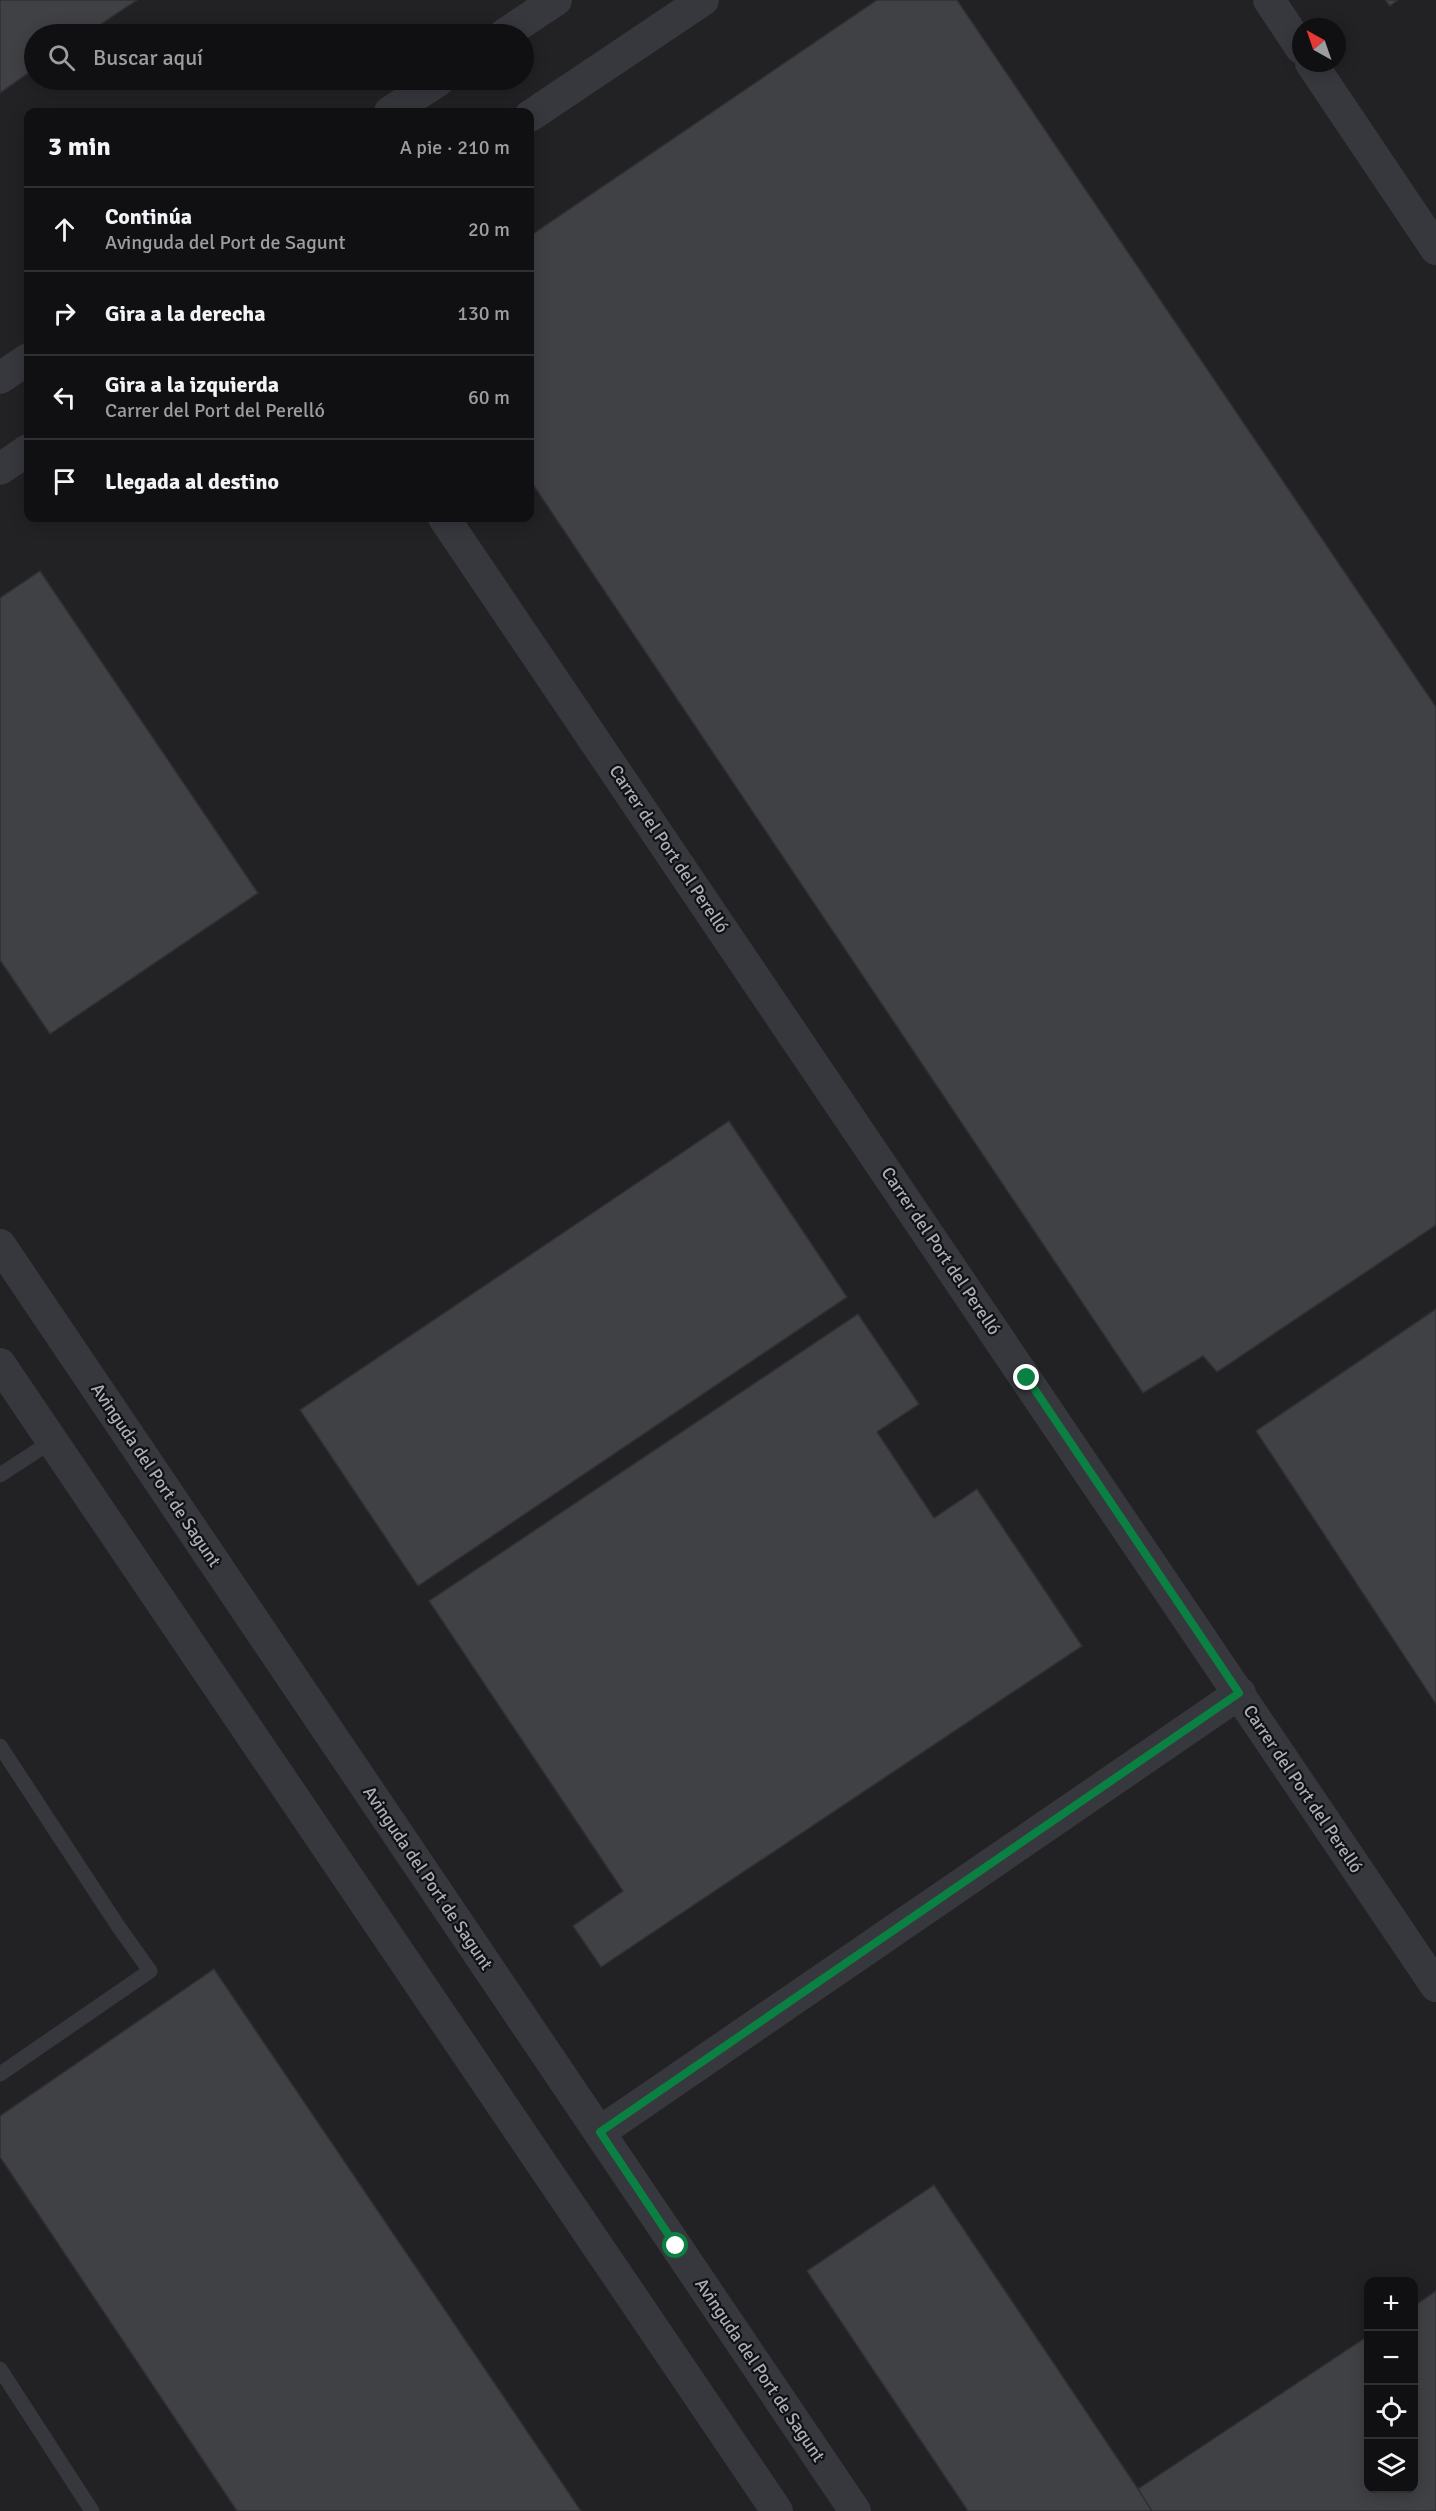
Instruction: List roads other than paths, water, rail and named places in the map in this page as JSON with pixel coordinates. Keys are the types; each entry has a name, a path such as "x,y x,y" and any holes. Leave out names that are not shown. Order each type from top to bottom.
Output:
{"street":[{"path":"520,24 556,0"},
{"path":"534,113 703,0"},
{"path":"1269,0 1292,34"},
{"path":"1317,72 1436,249"},
{"path":"396,108 424,90"},
{"path":"0,378 24,362"},
{"path":"0,469 24,453"},
{"name":"Carrer del Port del Perelló","path":"447,522 1436,1986"},
{"name":"Avinguda del Port de Sagunt","path":"0,1245 855,2511"},
{"path":"0,1364 777,2511"},
{"path":"600,2132 1239,1693"}],"lane":[{"path":"0,1475 52,1441"},
{"path":"0,1746 150,1971 0,2074"},
{"path":"0,2369 92,2511"}]}
